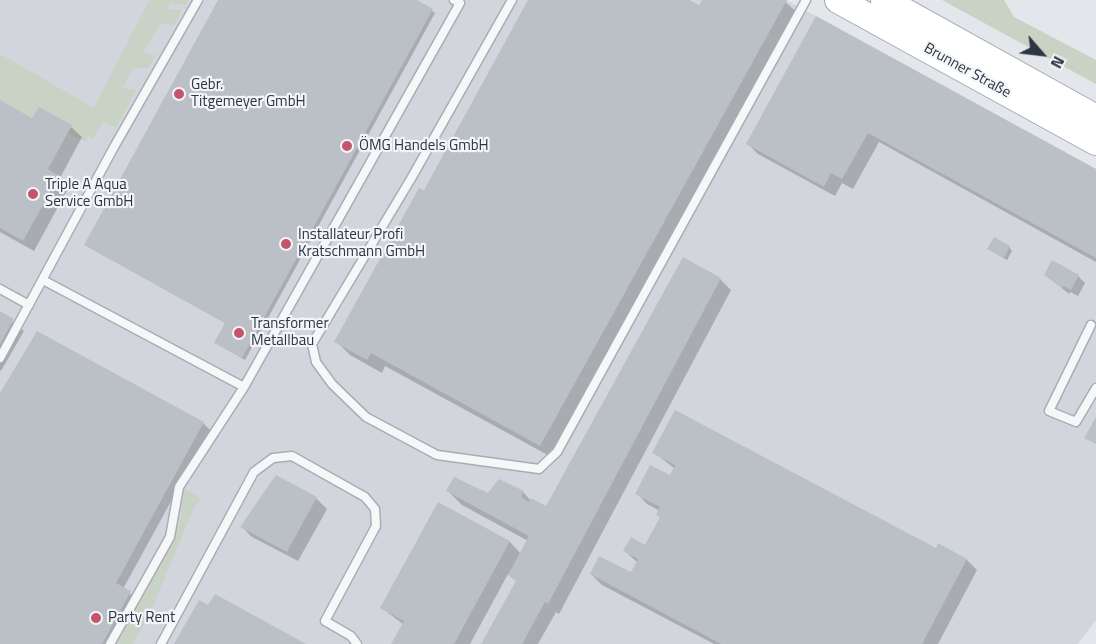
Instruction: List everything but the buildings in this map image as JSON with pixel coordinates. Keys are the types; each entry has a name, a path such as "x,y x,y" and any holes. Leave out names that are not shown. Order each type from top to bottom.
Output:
{"main road":[{"name":"Brunner Straße","path":"838,0 1096,142"},
{"name":"Brunner Straße","path":"884,0 1096,118"}],"lane":[{"path":"0,358 114,147 198,0"},
{"path":"111,644 170,537 179,487 244,387 460,3 454,0"},
{"path":"512,0 412,177 312,344 316,362 332,384 366,417 437,455 539,469 557,452 806,0"},
{"path":"43,280 244,387"},
{"path":"0,289 29,305"},
{"path":"1091,325 1048,408 1049,411 1076,422 1096,388"},
{"path":"161,644 254,472 273,458 292,456 365,497 375,509 376,526 325,621 351,636 357,644"}],"shaded area":[{"path":"0,0 786,0 1096,169 1096,620 1078,644 0,644"}],"green space":[{"path":"149,0 188,0 186,5 170,3 167,9 182,10 174,25 160,24 143,53 156,55 148,68 133,68 123,88 136,90 116,128 103,121 94,139 88,136 86,142 68,133 72,125 39,107 32,118 0,100 0,54 94,108"},
{"path":"942,0 1004,0 1014,17 1096,60 1096,84"},
{"path":"184,489 201,498 194,508 150,613 133,644 117,644 174,539 181,518"}],"place":[{"name":"Gebr. Titgemeyer GmbH","path":"179,94"},
{"name":"ÖMG Handels GmbH","path":"347,146"},
{"name":"Triple A Aqua Service GmbH","path":"33,194"},
{"name":"Installateur Profi Kratschmann GmbH","path":"286,244"},
{"name":"Transformer Metallbau","path":"239,333"},
{"name":"Party Rent","path":"96,618"}]}
